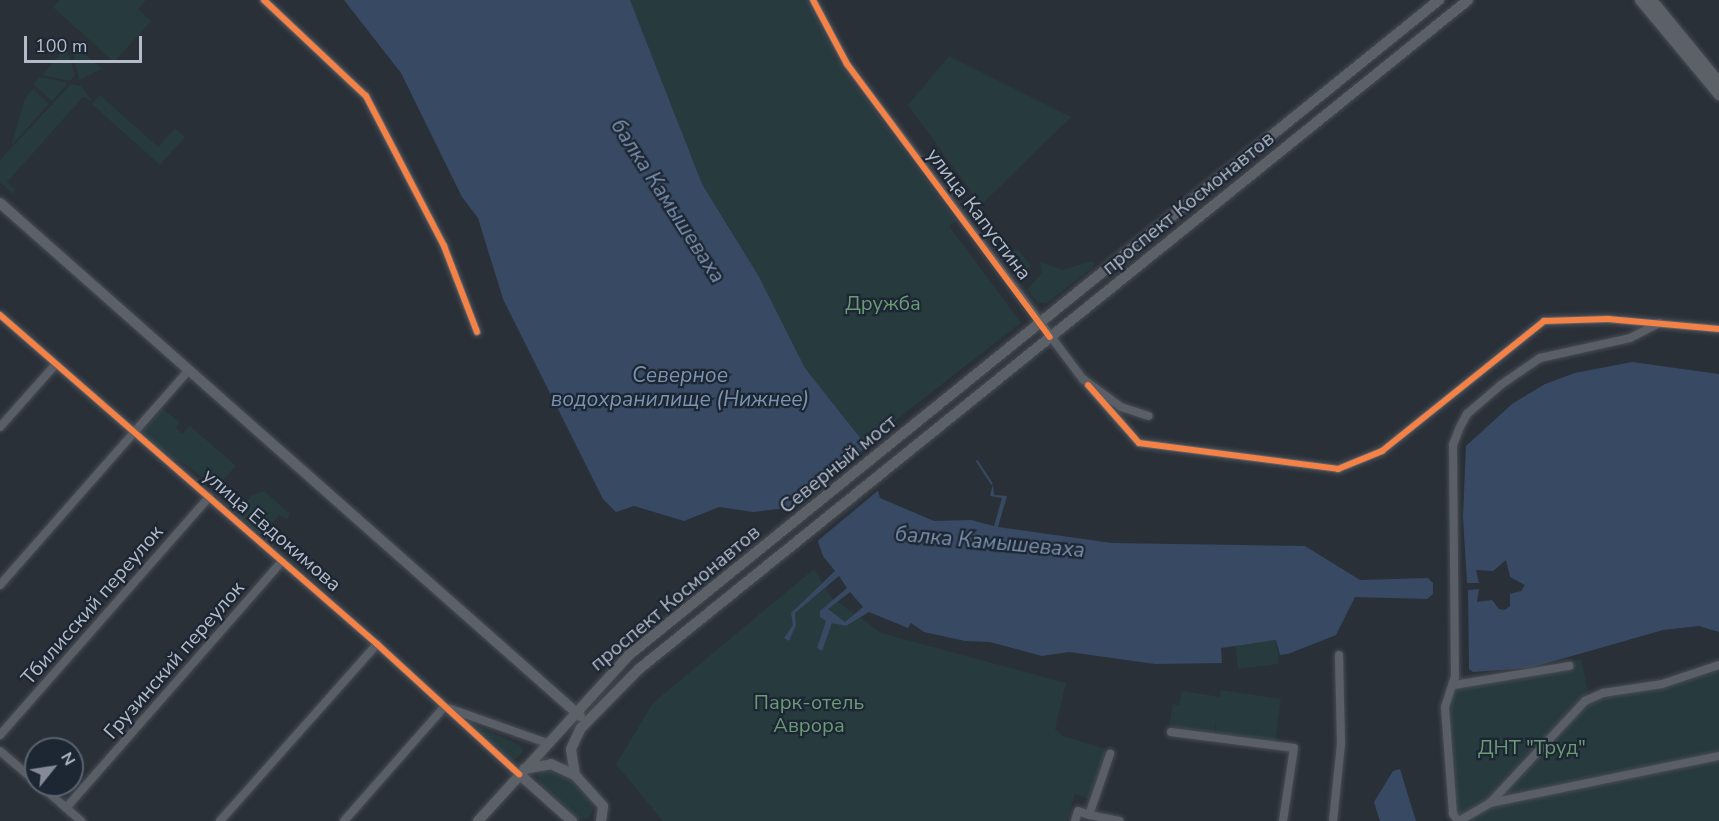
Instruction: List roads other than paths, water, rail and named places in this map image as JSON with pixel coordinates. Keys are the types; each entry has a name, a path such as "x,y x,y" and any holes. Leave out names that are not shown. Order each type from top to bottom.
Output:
{"main road":[{"name":"проспект Космонавтов","path":"920,420 1439,0"},
{"name":"проспект Космонавтов","path":"932,434 1468,0"},
{"path":"1640,0 1719,95"},
{"path":"1652,0 1719,82"},
{"path":"0,203 187,372 577,712 581,728 571,749 575,775"},
{"name":"Северный мост","path":"778,536 920,420"},
{"name":"Северный мост","path":"789,550 932,434"},
{"name":"проспект Космонавтов","path":"478,821 628,655 778,536"},
{"name":"проспект Космонавтов","path":"581,728 647,663 789,550"},
{"path":"521,772 551,764 575,775 599,798 603,806 601,821"},
{"name":"улица Евдокимова","path":"521,772 572,821"}],"street":[{"path":"264,0 366,96 444,246 477,333"},
{"name":"улица Капустина","path":"813,0 847,64 1050,338 1088,385 1121,407 1149,416"},
{"name":"улица Евдокимова","path":"0,315 377,644 444,707 521,772"},
{"path":"1088,385 1138,442 1338,469 1382,451 1544,321 1608,319 1719,329"},
{"path":"1659,323 1630,339 1540,358 1502,384 1467,414 1453,445 1454,685 1445,707 1453,813 1459,821 1490,803 1586,701 1603,693 1662,684 1719,665"},
{"path":"0,427 56,364"},
{"path":"0,585 187,372"},
{"name":"Тбилисский переулок","path":"0,735 209,497"},
{"name":"Грузинский переулок","path":"66,808 282,561"},
{"path":"219,821 377,644"},
{"path":"1334,821 1341,744 1339,655"},
{"path":"1454,685 1569,666"},
{"path":"344,821 444,707 547,743"},
{"path":"1172,732 1294,748 1283,821"},
{"path":"0,751 24,772"},
{"path":"1089,815 1110,754"},
{"path":"1490,803 1719,756"},
{"path":"53,797 81,821"},
{"path":"1075,821 1078,811 1119,821"}],"water":[{"name":"Северное водохранилище (Нижнее)","path":"344,0 630,0 702,184 758,275 805,368 865,444 880,498 934,521 971,520 994,526 1002,498 990,496 993,484 994,495 1007,496 998,527 1112,543 1305,546 1360,580 1428,578 1433,583 1433,594 1427,599 1355,597 1336,635 1288,654 1280,655 1276,640 1221,648 1222,663 1155,664 1069,652 1042,656 990,642 965,641 924,632 911,623 908,628 869,612 846,626 832,623 822,651 817,648 826,621 820,617 820,611 847,588 839,576 795,613 796,625 789,641 784,638 793,625 791,613 835,571 823,556 811,522 785,508 753,512 719,507 684,521 634,506 616,512 603,499 503,299 478,218 462,197 401,73","holes":["850,592 863,607 845,622 828,609"]},
{"path":"1632,362 1719,374 1719,632 1699,626 1663,630 1530,668 1473,672 1469,669 1468,590 1479,589 1477,602 1492,600 1499,609 1505,610 1510,606 1510,594 1521,591 1525,585 1510,577 1506,560 1493,571 1476,570 1479,583 1467,583 1463,517 1466,446 1512,404 1545,384 1575,373"},
{"path":"1400,769 1416,821 1380,821 1374,802 1393,771"}],"waterway":[{"path":"977,461 992,484"}],"water label":[{"name":"балка Камышеваха","path":"668,201"},
{"name":"балка Камышеваха","path":"990,542"}],"park label":[{"name":"Дружба","path":"883,303"},
{"name":"Парк-отель Аврора","path":"809,714"},
{"name":"ДНТ \"Труд\"","path":"1532,747"}]}
